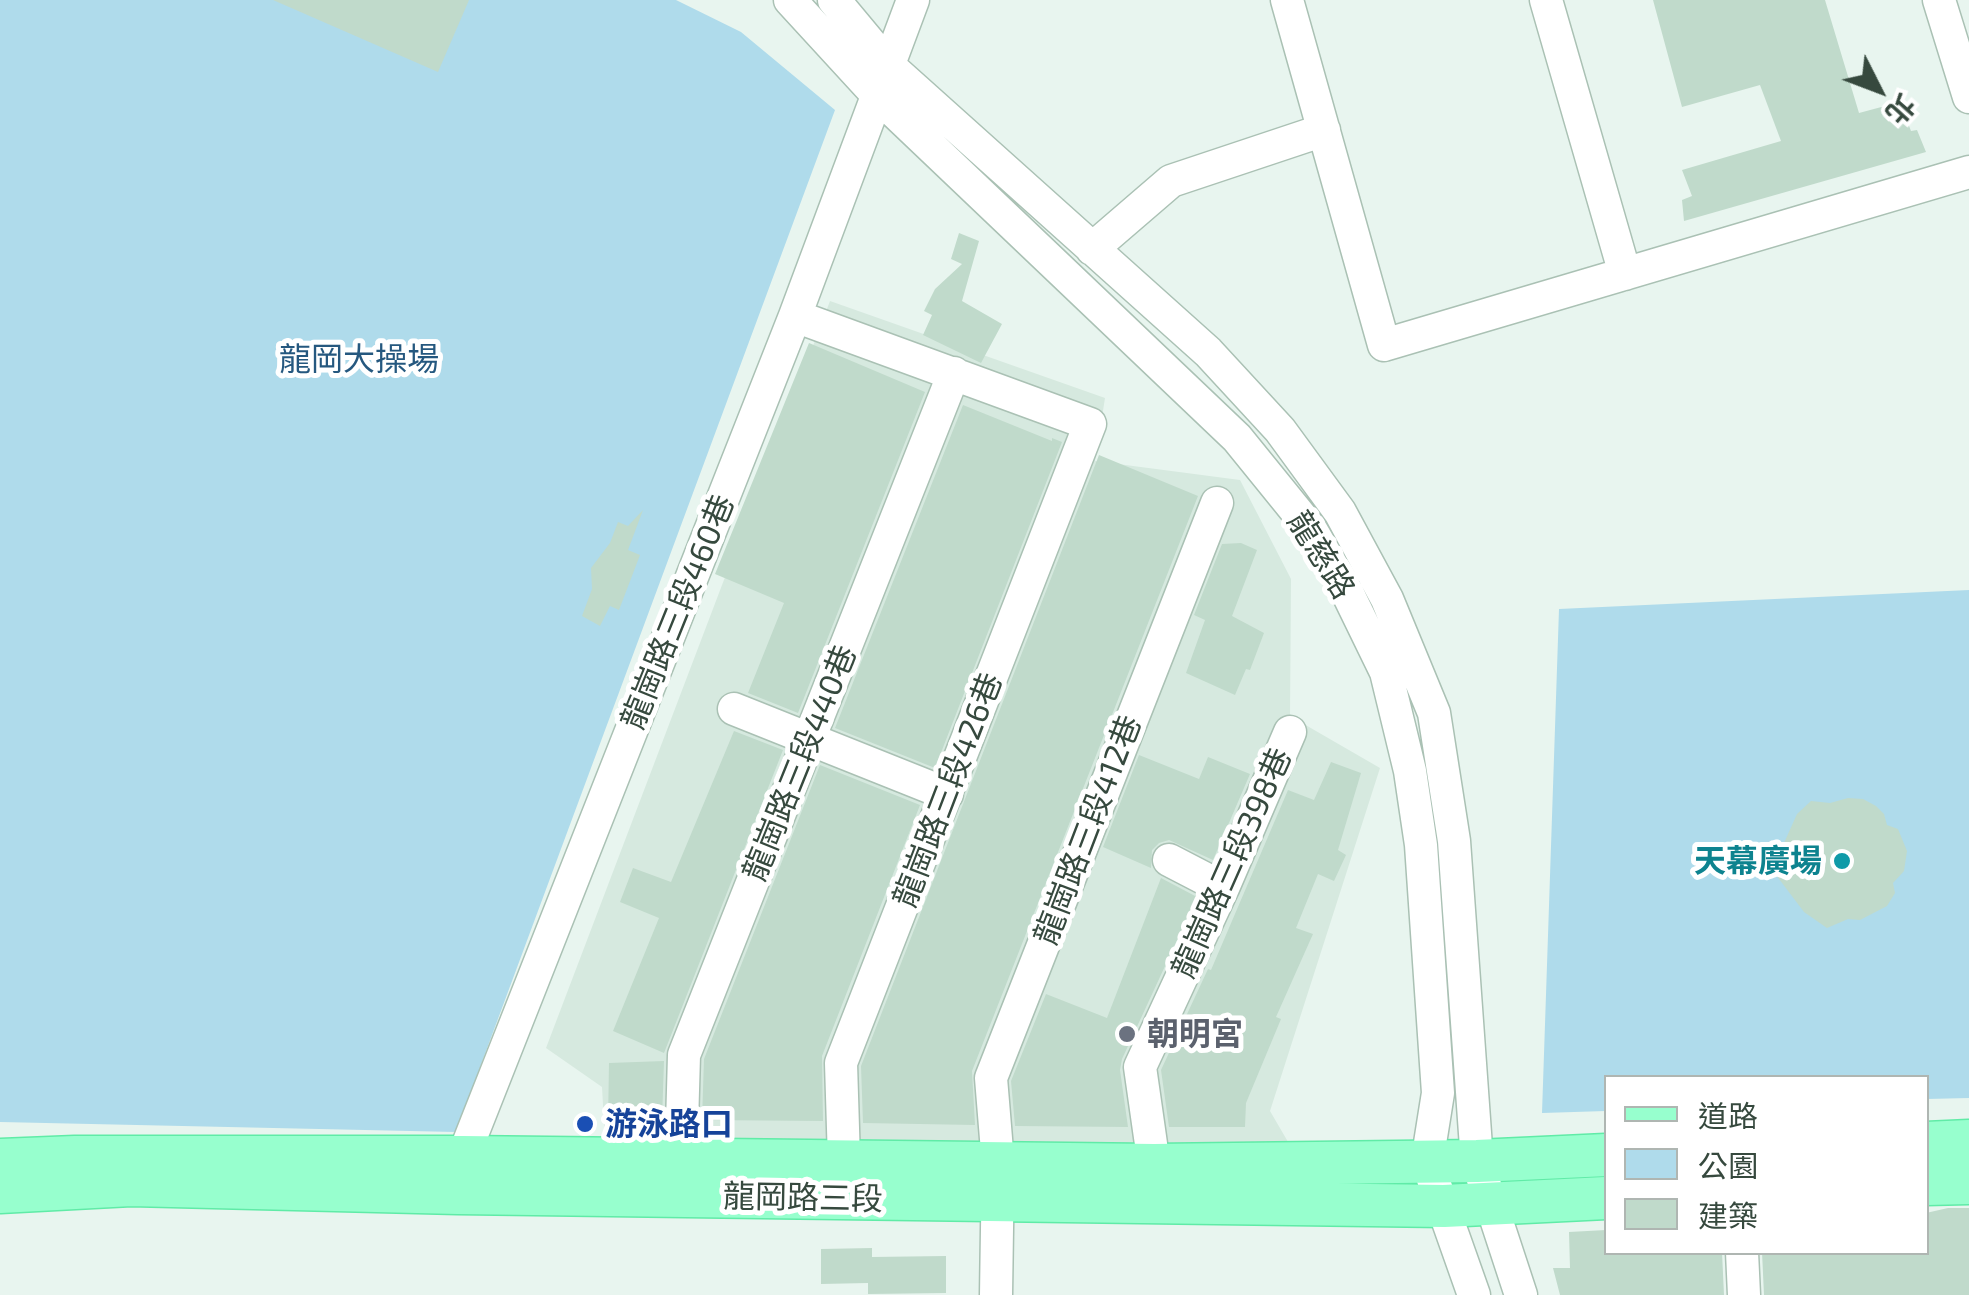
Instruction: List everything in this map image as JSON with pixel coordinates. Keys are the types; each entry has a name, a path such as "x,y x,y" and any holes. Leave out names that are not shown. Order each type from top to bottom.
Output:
{"main road":[{"path":"1929,1143 1969,1141"},
{"name":"龍岡路三段","path":"0,1192 460,1175 680,1160 844,1161 998,1182 1154,1166 1604,1155"},
{"name":"龍岡路三段","path":"0,1160 75,1157 460,1175 998,1182 1444,1206 1604,1198"},
{"path":"1929,1184 1969,1183"}],"street":[{"name":"龍慈路","path":"790,0 880,98 1237,438 1310,528 1348,594 1386,672 1410,771 1421,845 1438,1093 1427,1162"},
{"name":"龍慈路","path":"834,0 888,66 1208,352 1280,430 1340,512 1387,599 1434,713 1454,842 1478,1161 1522,1295"},
{"name":"龍崗路三段460巷","path":"460,1175 880,98 914,0"},
{"path":"1288,0 1384,345 1969,172"},
{"path":"1546,0 1625,274"},
{"path":"1940,0 1969,98"},
{"path":"1092,249 1171,181 1324,130"},
{"path":"795,316 954,373"},
{"name":"龍崗路三段426巷","path":"844,1161 841,1063 1090,424 954,373"},
{"name":"龍崗路三段440巷","path":"680,1160 684,1056 954,373"},
{"name":"龍崗路三段412巷","path":"996,1295 998,1182 991,1078 1217,502"},
{"path":"734,710 947,794"},
{"name":"龍崗路三段398巷","path":"1154,1166 1140,1067 1290,732"},
{"path":"1169,860 1223,888"},
{"path":"1427,1162 1474,1295"},
{"path":"1742,1255 1744,1295"}],"shaded area":[{"path":"830,301 1105,398 1095,461 1240,480 1291,579 1290,716 1380,768 1270,1111 1291,1147 605,1141 602,1087 546,1048"}],"green space":[{"name":"龍岡大操場","path":"0,0 676,0 741,32 835,110 456,1132 0,1122"},
{"path":"1969,590 1969,1098 1929,1099 1929,1075 1604,1075 1604,1111 1542,1113 1559,609"}],"building":[{"path":"273,0 469,0 438,72"},
{"path":"1653,0 1825,0 1859,113 1900,102 1911,131 1917,130 1926,152 1684,221 1682,200 1692,196 1682,170 1781,141 1760,85 1682,107"},
{"path":"959,233 979,241 962,301 1002,324 981,363 923,335 932,315 924,311 935,289 962,264 951,259"},
{"path":"809,343 925,392 798,713 748,693 784,603 715,574"},
{"path":"963,405 1062,442 935,768 835,728"},
{"path":"1099,455 1198,496 972,1071 975,1125 863,1123 861,1066"},
{"path":"643,510 628,550 640,555 619,610 610,606 600,626 582,616 592,589 591,568 610,543 618,522 628,526"},
{"path":"1241,543 1257,550 1232,616 1264,633 1235,695 1186,673 1205,620 1194,615 1222,544"},
{"path":"734,731 783,750 664,1053 613,1031 659,918 620,902 633,868 671,882"},
{"path":"1139,755 1199,779 1208,757 1250,774 1213,860 1169,840 1152,850 1151,868 1103,847"},
{"path":"1331,762 1361,773 1338,850 1346,855 1334,881 1318,874 1296,928 1313,934 1276,1017 1281,1019 1246,1103 1245,1127 1169,1127 1161,1070 1208,969 1211,970 1288,790 1314,800"},
{"path":"820,765 920,805 822,1056 823,1121 702,1120 704,1059"},
{"name":"天幕廣場","path":"1863,799 1876,806 1887,825 1898,829 1907,851 1904,871 1893,883 1895,893 1887,906 1860,920 1848,919 1827,928 1804,912 1776,875 1797,814 1811,801 1830,803"},
{"path":"1161,878 1197,897 1122,1059 1128,1127 1015,1126 1011,1081 1046,994 1107,1018"},
{"path":"664,1061 662,1121 608,1122 609,1063"},
{"path":"1969,1208 1969,1295 1764,1295 1762,1255 1929,1255 1929,1212"},
{"path":"1604,1230 1604,1255 1722,1255 1724,1295 1560,1295 1553,1268 1570,1268 1569,1232"},
{"path":"872,1248 872,1257 946,1256 946,1293 868,1294 868,1283 821,1284 821,1249"}],"place":[{"name":"天幕廣場","path":"1842,861"},
{"name":"朝明宮","path":"1127,1034"},
{"name":"游泳路口","path":"585,1124"}]}
